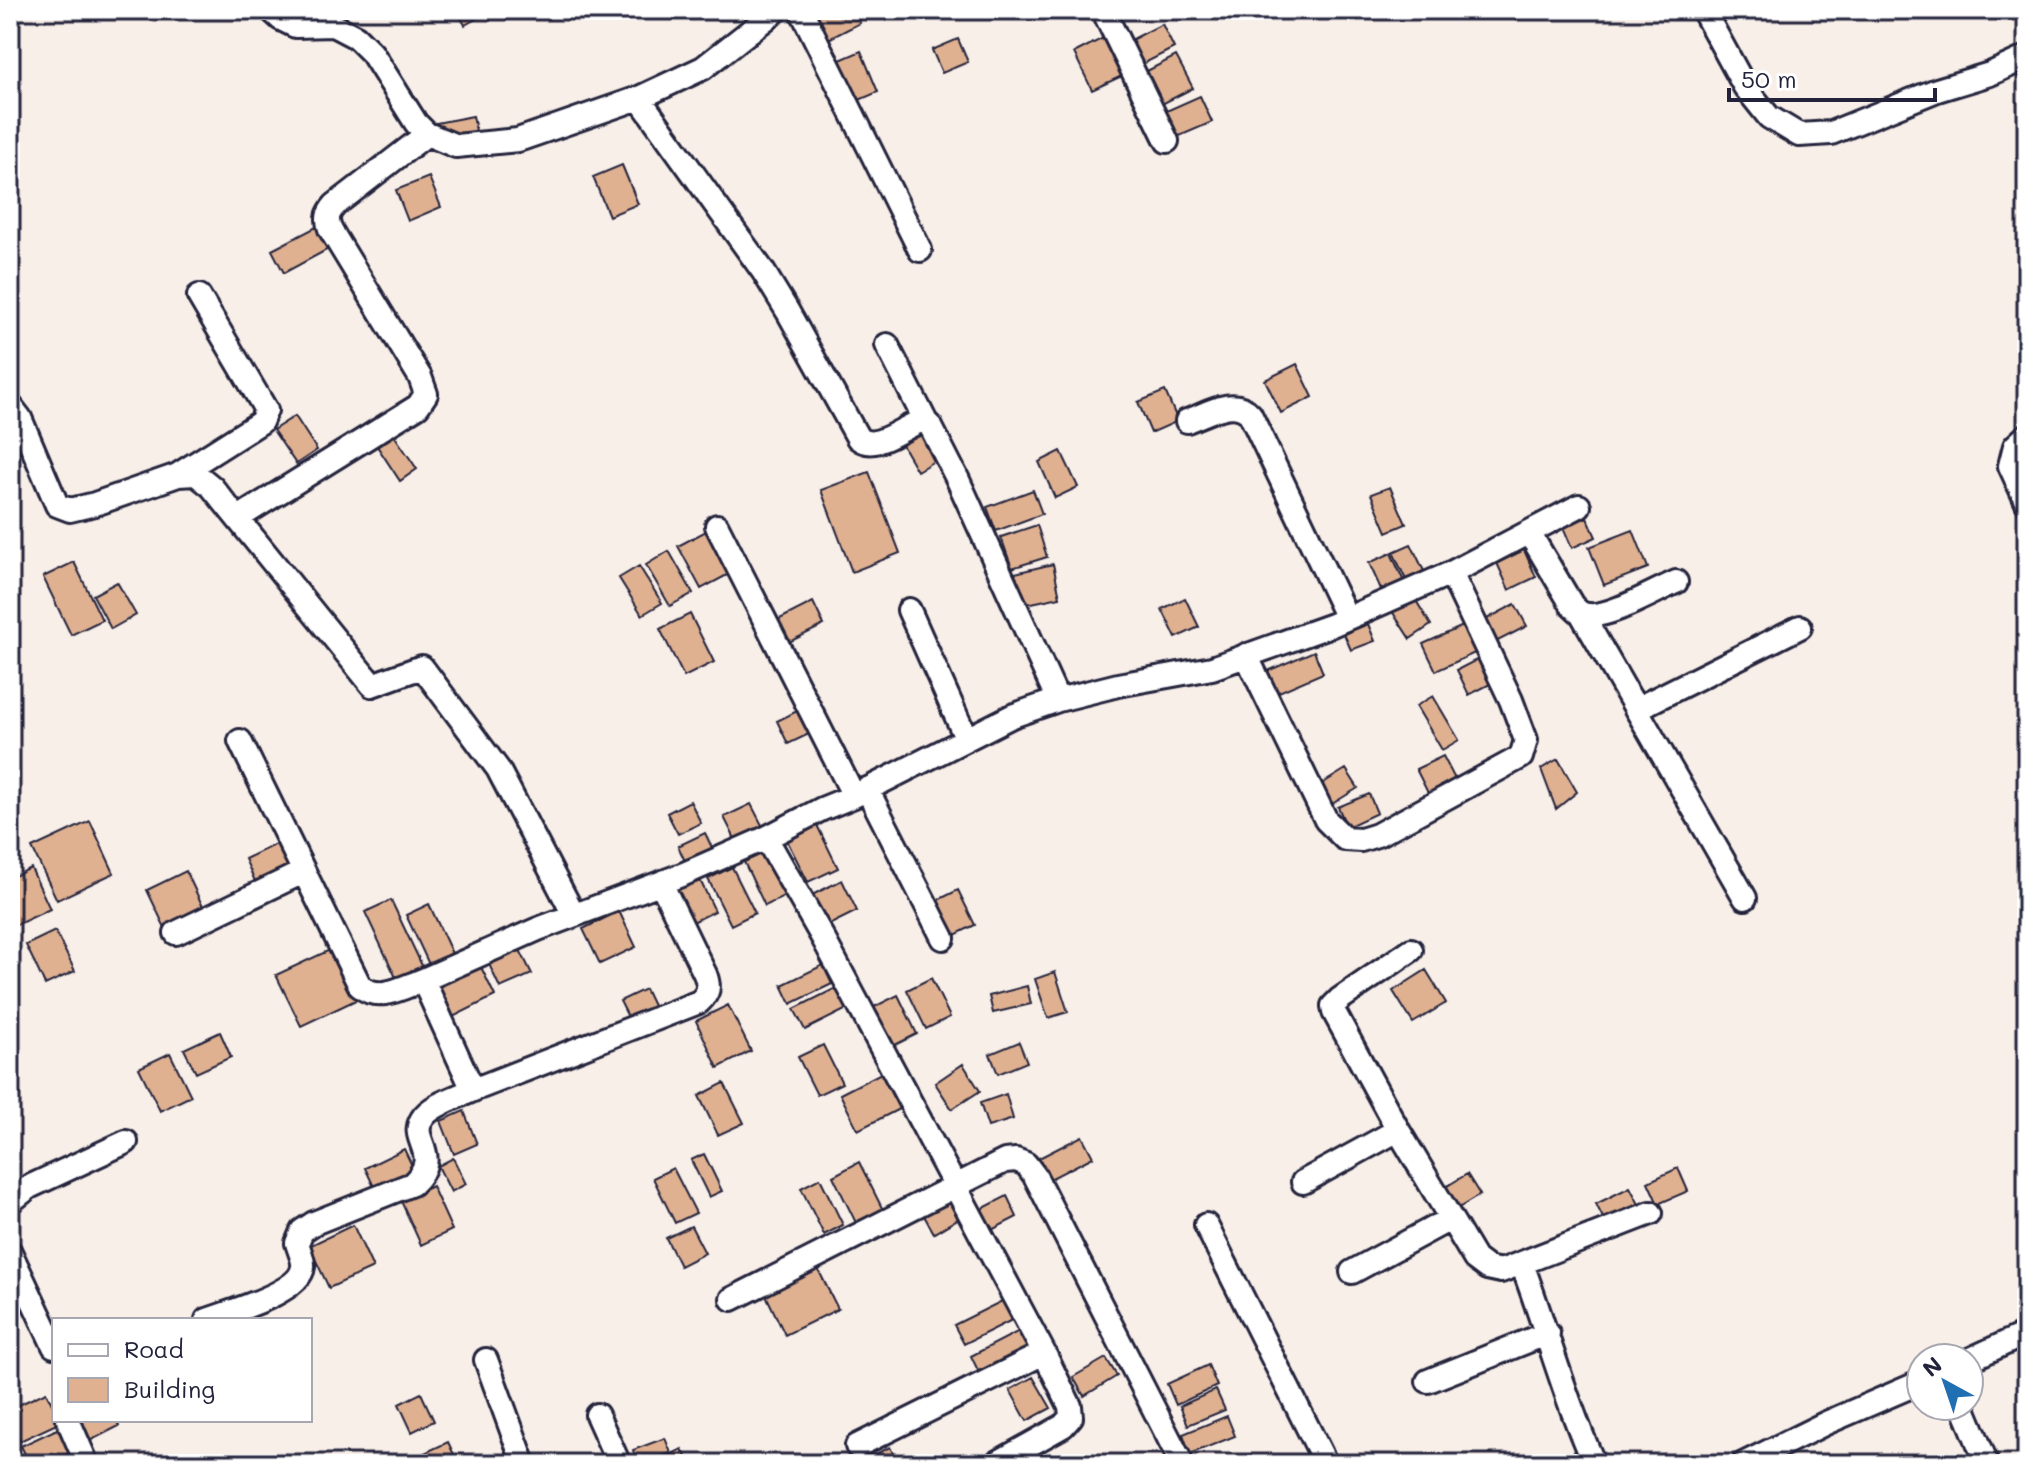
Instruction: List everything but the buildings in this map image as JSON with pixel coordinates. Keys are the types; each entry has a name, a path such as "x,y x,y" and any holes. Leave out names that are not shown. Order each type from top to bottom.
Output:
{"street":[{"path":"271,10 295,26 333,25 356,37 372,53 416,123 427,134 456,146 518,140 639,98 703,68 777,10"},
{"path":"801,10 920,250"},
{"path":"1103,10 1167,141"},
{"path":"1703,10 1745,87 1769,117 1799,135 1831,133 1937,90 1990,74 2027,57"},
{"path":"639,98 763,271 858,438 864,443 874,444 908,426 926,422"},
{"path":"238,518 418,406 426,394 420,377 327,221 335,205 427,134"},
{"path":"10,405 20,418 57,505 70,510 95,504 178,475 261,422 266,410 199,296"},
{"path":"887,345 958,480 1058,700"},
{"path":"1187,421 1233,404 1243,406 1250,414 1347,618"},
{"path":"2027,435 2015,446 2010,466 2027,503"},
{"path":"178,475 196,474 212,487 372,685 422,667 498,769 574,915"},
{"path":"240,741 360,986 369,994 381,994 423,980 766,838 1012,716 1058,700 1157,676 1212,668 1347,618 1451,573 1579,506"},
{"path":"717,526 943,938"},
{"path":"1530,534 1572,605 1581,613 1745,898"},
{"path":"1246,655 1326,820 1345,839 1361,840 1377,835 1521,757 1526,740 1511,700 1451,573"},
{"path":"1581,613 1591,616 1605,613 1676,582"},
{"path":"909,610 966,738"},
{"path":"1636,709 1800,627"},
{"path":"766,838 823,938 1070,1406 1071,1417 1063,1426 995,1464"},
{"path":"176,933 303,872"},
{"path":"212,1318 284,1290 298,1280 304,1266 297,1243 302,1231 314,1223 412,1184 423,1173 427,1161 419,1129 421,1119 431,1110 473,1090 699,1002 707,995 710,986 661,883"},
{"path":"1411,950 1333,1006 1337,1021 1398,1130 1475,1259 1487,1268 1501,1271 1651,1213"},
{"path":"423,980 473,1090"},
{"path":"1303,1182 1398,1130"},
{"path":"10,1202 29,1187 126,1142"},
{"path":"732,1299 953,1185 1005,1161 1016,1160 1026,1164 1035,1176 1182,1464"},
{"path":"1352,1272 1450,1219"},
{"path":"1206,1225 1326,1464"},
{"path":"10,1252 52,1342"},
{"path":"1522,1264 1548,1333 1573,1416 1594,1464"},
{"path":"1428,1381 1548,1333"},
{"path":"1985,1353 2027,1333"},
{"path":"857,1446 1044,1353"},
{"path":"486,1360 524,1464"},
{"path":"1743,1464 1905,1389"},
{"path":"597,1415 619,1464"},
{"path":"69,1422 87,1464"},
{"path":"1970,1422 1987,1464"}]}
